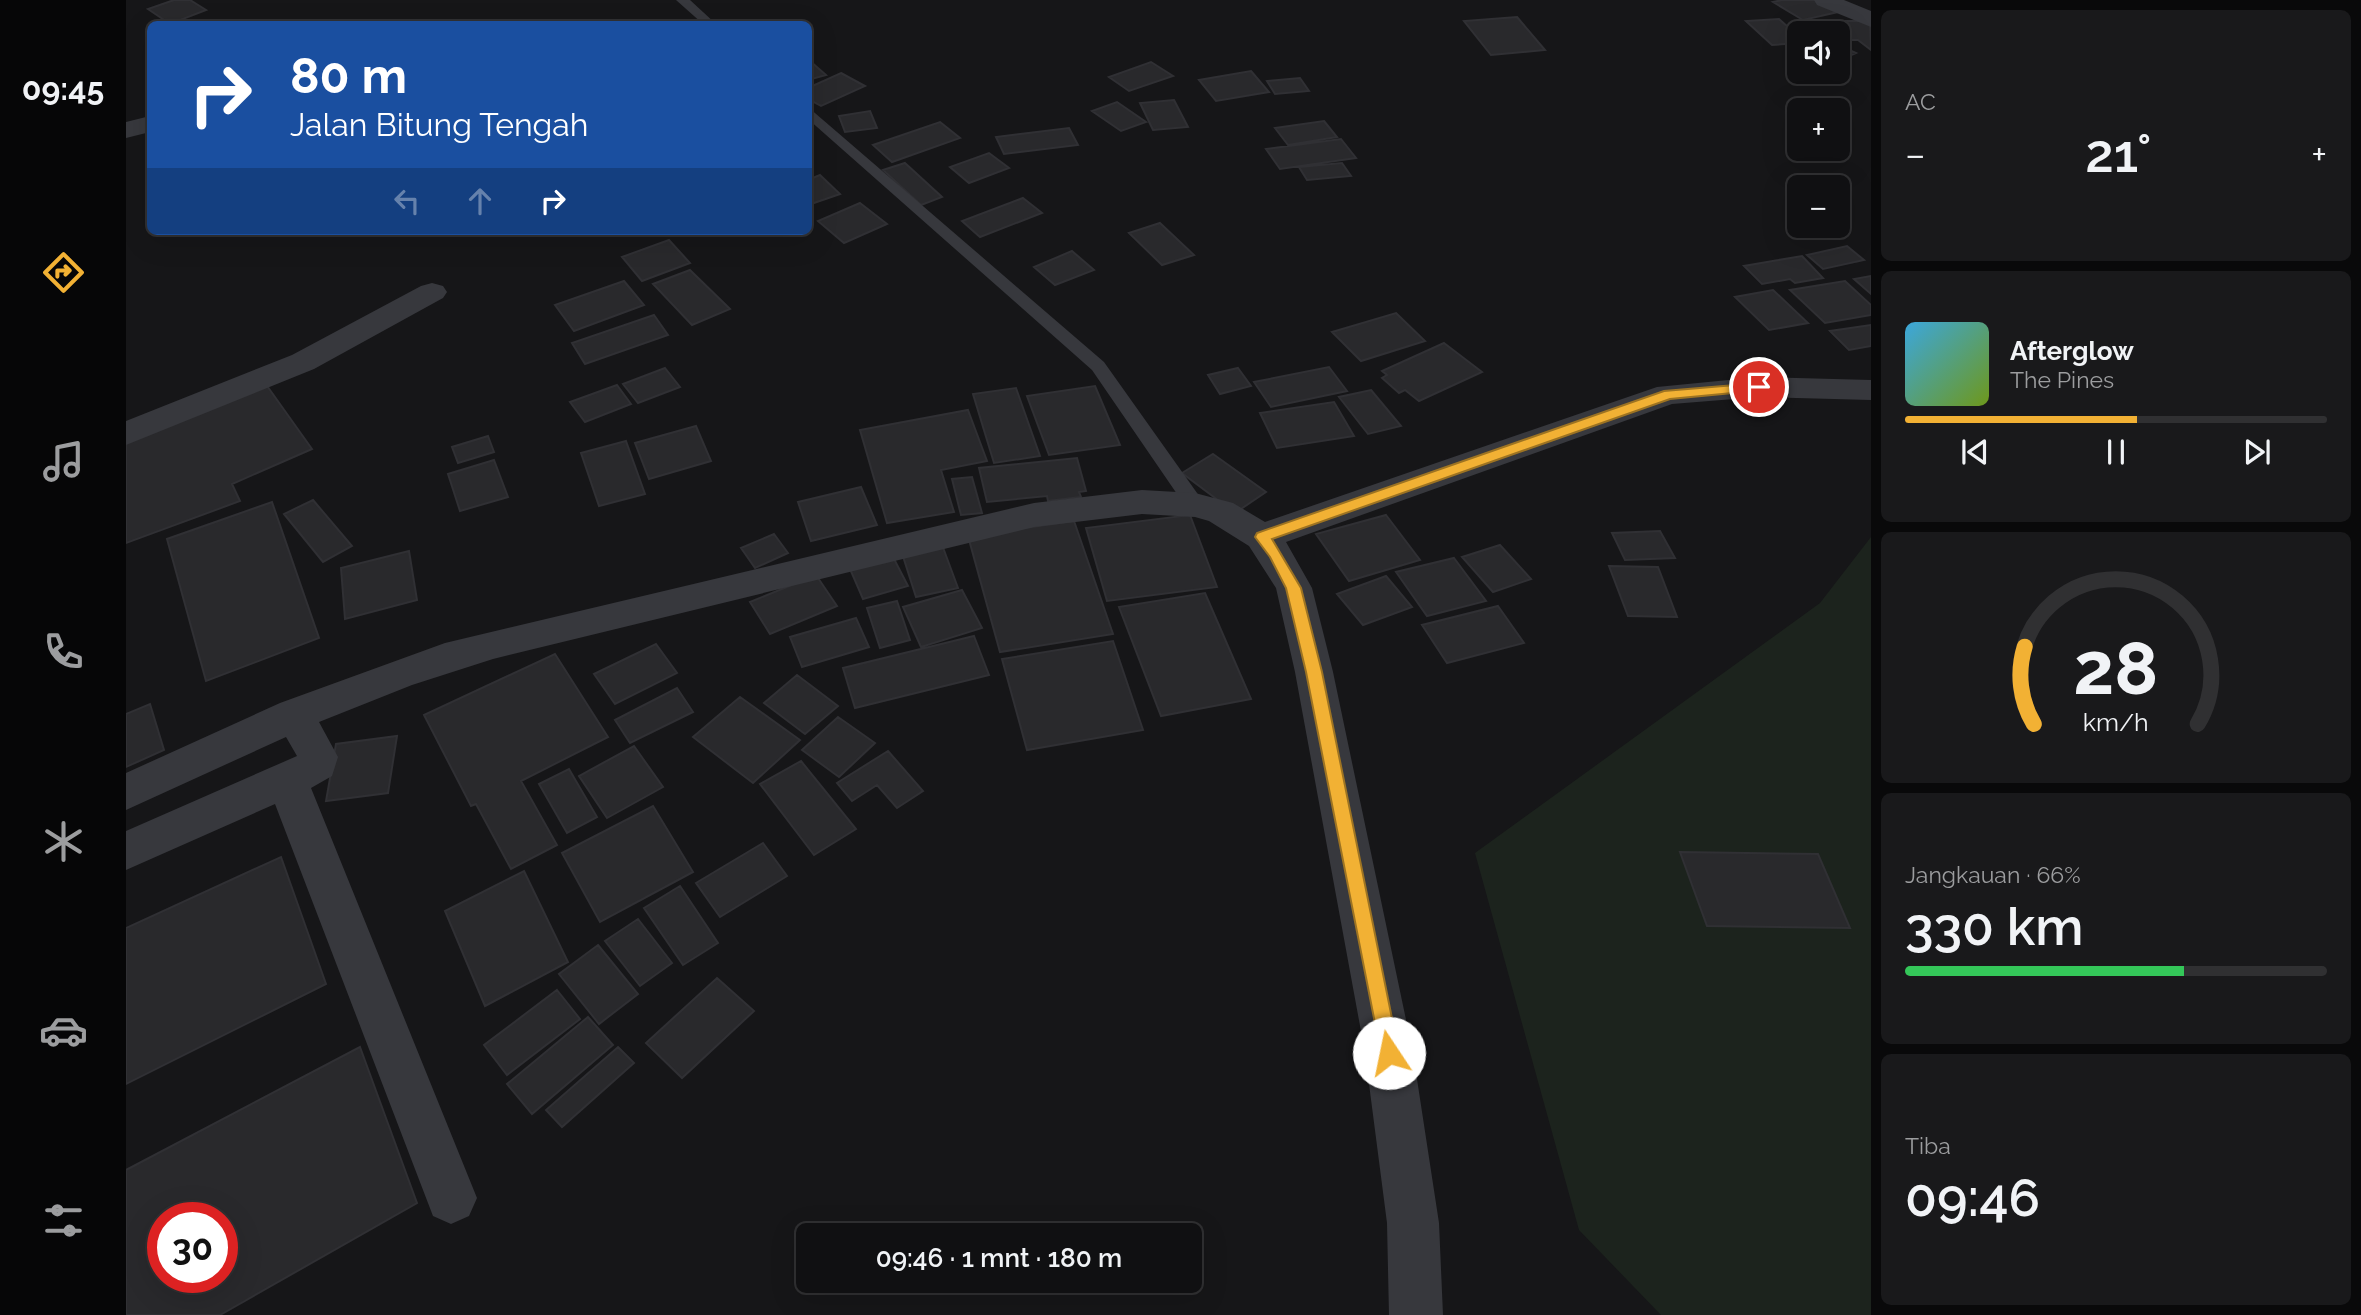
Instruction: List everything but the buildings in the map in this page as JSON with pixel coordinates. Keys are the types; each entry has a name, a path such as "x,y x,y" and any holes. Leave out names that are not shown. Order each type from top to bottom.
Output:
{"street":[{"path":"1825,0 1871,20"},
{"path":"126,130 147,125"},
{"path":"126,434 303,362 432,292"},
{"path":"1262,537 1668,394 1759,387 1871,390"},
{"path":"126,792 294,714 398,673 481,647 1034,516 1142,502 1195,505 1221,512 1262,537 1276,554 1294,588 1314,672 1389,1053 1413,1223 1416,1315"},
{"path":"126,851 309,771 317,764 318,757 294,714"},
{"path":"287,780 451,1198"}],"lane":[{"path":"682,0 706,21"},
{"path":"812,115 1098,366 1195,505"}],"shaded area":[{"path":"1871,537 1871,1315 1661,1315 1579,1230 1475,853 1820,603"}],"route":[{"path":"1389,1053 1314,672 1294,588 1276,554 1262,537 1668,394 1759,387"}]}
